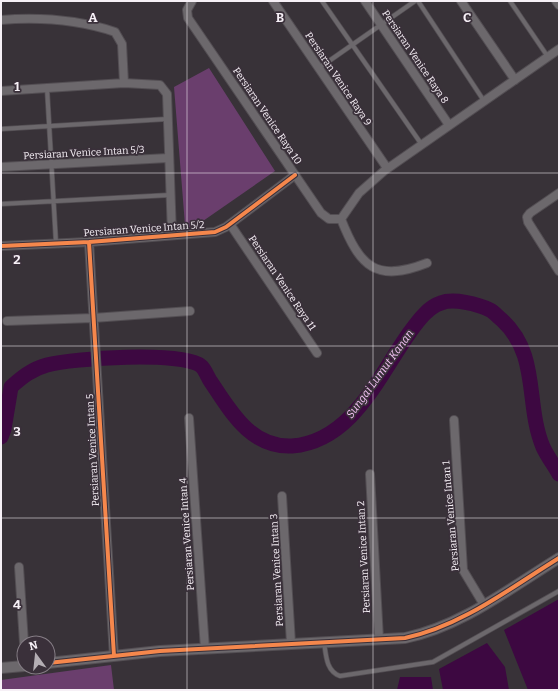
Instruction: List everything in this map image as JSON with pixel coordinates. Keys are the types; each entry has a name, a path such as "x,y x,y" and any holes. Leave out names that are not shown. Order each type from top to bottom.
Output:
{"street":[{"name":"Persiaran Venice Raya 10","path":"192,1 187,10 188,18 295,175 321,213 329,219 341,219"},
{"name":"Persiaran Venice Raya 9","path":"272,1 387,168"},
{"name":"Persiaran Venice Raya 8","path":"365,1 449,125"},
{"path":"462,1 515,80"},
{"path":"556,1 559,5"},
{"path":"1,20 36,18 95,25 115,32 122,44 124,83"},
{"path":"427,263 404,271 390,273 375,269 364,260 356,250 348,237 341,219 359,193 387,168 559,49"},
{"path":"1,91 124,83 160,85 167,94 168,158 172,235"},
{"name":"Persiaran Venice Intan 5/3","path":"1,167 168,158"},
{"name":"Persiaran Venice Intan 5/2","path":"1,246 89,242 215,232 230,224 295,175"},
{"path":"559,194 527,217 528,222 559,271"},
{"name":"Persiaran Venice Raya 11","path":"230,224 317,353"},
{"name":"Persiaran Venice Intan 5","path":"89,242 114,656"},
{"path":"7,321 93,318 190,311"},
{"name":"Persiaran Venice Intan 4","path":"189,418 205,649"},
{"name":"Persiaran Venice Intan 1","path":"454,420 464,570 484,605"},
{"name":"Persiaran Venice Intan 2","path":"370,474 379,639"},
{"name":"Persiaran Venice Intan 3","path":"282,496 291,644"},
{"path":"56,662 205,649 405,638 426,633 448,625 484,605 559,558"},
{"path":"18,567 23,635"},
{"path":"1,668 16,667"}],"lane":[{"path":"322,1 422,145"},
{"path":"319,68 415,1"},
{"path":"418,1 484,101"},
{"path":"510,1 548,57"},
{"path":"48,88 56,244"},
{"path":"1,129 167,120"},
{"path":"1,204 170,195"},
{"path":"324,642 331,671 340,676 433,662 559,591"}],"shaded area":[{"path":"209,68 275,171 190,230 185,225 174,87"},
{"path":"559,599 559,690 528,690 504,630"},
{"path":"487,643 505,667 509,690 443,690 439,669"},
{"path":"111,665 114,690 1,690 1,680 38,675 56,675 56,672"},
{"path":"400,677 431,677 433,690 397,690"}],"waterway":[{"name":"Sungai Lumut Kanan","path":"1,437 4,429 11,387 32,371 60,362 102,358 151,357 190,361 201,366 226,405 235,416 254,435 265,441 278,445 292,446 313,441 332,432 348,419 375,386 410,332 428,311 441,303 459,301 490,310 502,320 514,334 522,349 527,364 534,414 543,447 559,474"}],"cycle path":[{"path":"1,246 89,242 215,232 226,227 295,175"},
{"path":"89,242 114,656"},
{"path":"56,662 160,651 405,638 446,625 466,615 485,605 559,558"}]}
